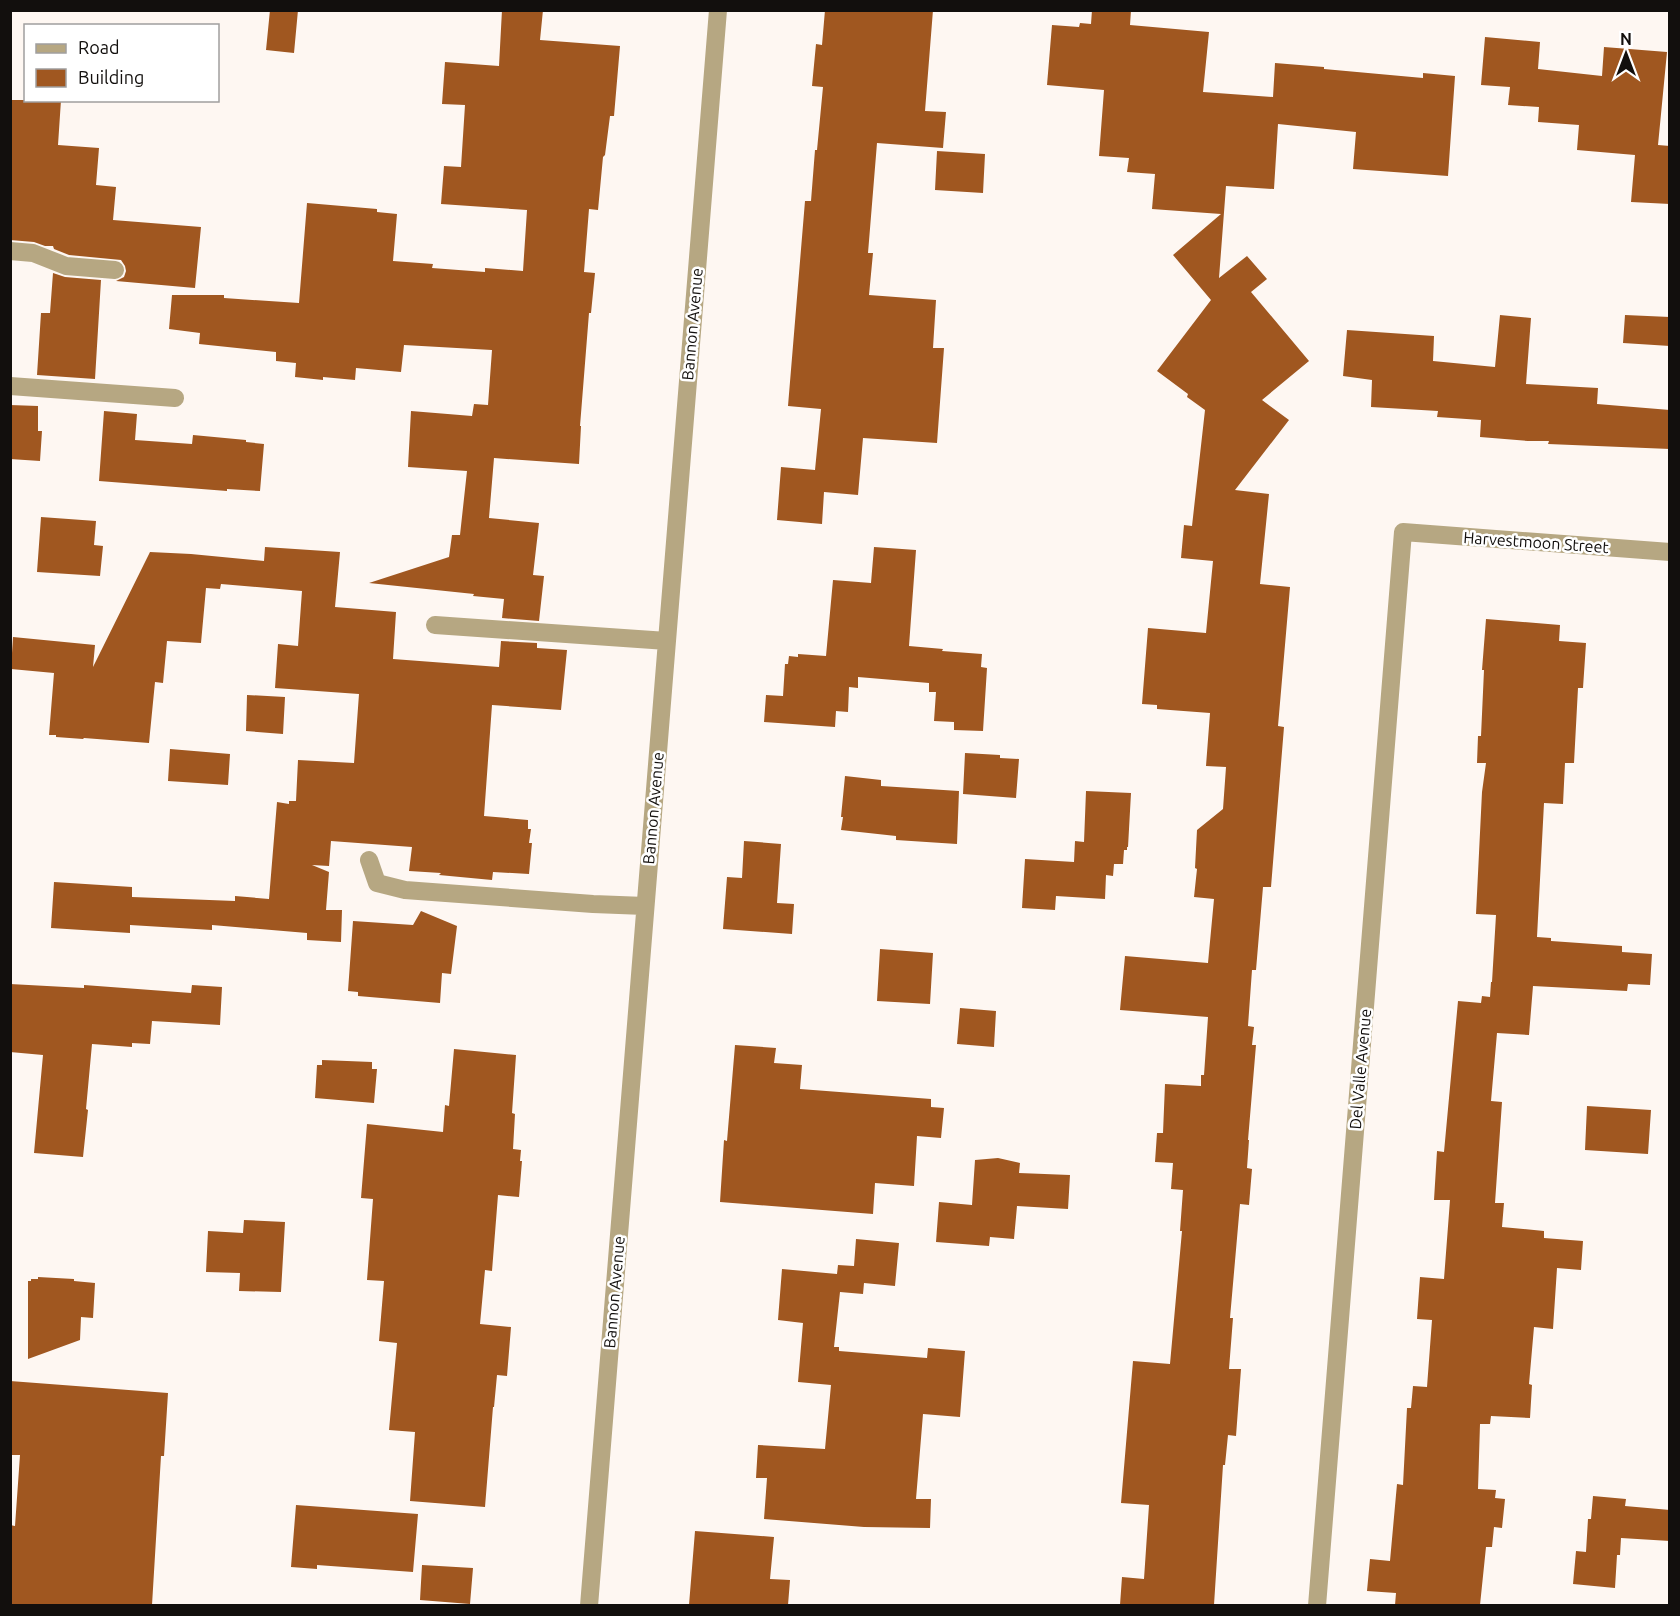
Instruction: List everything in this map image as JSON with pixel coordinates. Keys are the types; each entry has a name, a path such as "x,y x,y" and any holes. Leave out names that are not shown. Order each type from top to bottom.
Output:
{"street":[{"name":"Bannon Avenue","path":"589,1605 718,10"},
{"path":"10,251 33,253 66,266 115,270"},
{"path":"10,386 175,398"},
{"name":"Harvestmoon Street","path":"1403,532 1670,552"},
{"name":"Del Valle Avenue","path":"1317,1605 1403,532"},
{"path":"435,625 667,641"},
{"path":"369,860 377,883 405,890 645,906"}],"building":[{"path":"270,10 298,10 294,53 266,50"},
{"path":"502,10 543,10 540,40 620,46 614,116 610,116 603,157 598,210 589,209 584,272 595,273 591,313 589,313 579,464 494,458 489,518 539,523 533,575 544,576 539,621 502,618 504,599 369,583 449,557 452,535 460,535 467,471 408,467 411,411 472,416 474,404 488,405 492,350 404,345 401,372 356,368 355,380 323,377 323,380 295,377 296,363 276,361 276,352 199,344 200,333 169,329 172,295 224,295 224,298 299,303 307,203 377,209 377,212 397,214 393,261 433,264 432,268 485,272 485,268 523,271 527,210 441,204 444,166 461,167 465,105 442,104 445,62 499,66"},
{"path":"825,10 933,10 925,111 946,112 943,148 877,143 868,253 873,253 869,295 936,300 933,348 944,348 937,443 863,438 858,495 824,492 822,524 777,520 781,467 815,470 821,409 788,406 805,201 811,201 823,87 812,86 816,44 822,45"},
{"path":"1092,10 1131,10 1130,25 1209,32 1203,92 1273,97 1275,63 1423,78 1423,73 1455,76 1448,176 1353,169 1356,132 1278,124 1274,189 1226,186 1219,278 1247,256 1267,279 1251,292 1309,361 1262,400 1289,420 1235,490 1269,494 1260,584 1290,587 1278,726 1284,727 1271,887 1263,887 1256,970 1252,970 1248,1026 1254,1027 1252,1045 1256,1045 1247,1168 1252,1169 1249,1205 1240,1204 1230,1318 1233,1318 1229,1369 1241,1369 1236,1436 1228,1435 1225,1465 1223,1465 1214,1605 1120,1605 1122,1577 1144,1579 1149,1505 1121,1503 1133,1361 1170,1364 1182,1231 1180,1231 1183,1190 1171,1189 1173,1163 1155,1162 1157,1133 1163,1133 1165,1084 1201,1086 1201,1075 1204,1075 1208,1017 1120,1010 1125,956 1208,963 1214,899 1194,897 1197,830 1223,809 1226,767 1206,766 1210,713 1157,709 1157,705 1142,704 1148,628 1206,633 1213,561 1181,558 1184,525 1192,526 1205,410 1157,371 1211,300 1173,255 1221,214 1152,209 1155,174 1127,172 1129,158 1099,156 1104,90 1047,85 1052,25 1079,27 1080,23 1091,24"},
{"path":"1485,37 1540,42 1538,69 1602,76 1604,47 1667,52 1658,145 1670,146 1670,204 1631,202 1635,155 1577,150 1579,125 1538,122 1539,107 1508,105 1510,87 1481,85"},
{"path":"10,100 61,102 58,145 99,148 96,185 116,187 113,220 201,227 195,288 116,281 124,277 126,271 121,260 69,255 54,249 53,246 10,240"},
{"path":"937,151 985,154 983,193 935,190"},
{"path":"53,273 65,277 101,280 95,379 37,375 41,313 50,313"},
{"path":"1500,315 1531,318 1526,384 1598,388 1597,404 1670,410 1670,449 1548,444 1549,441 1480,437 1481,420 1437,417 1438,411 1371,407 1372,380 1343,376 1347,330 1434,336 1433,361 1495,367"},
{"path":"1625,315 1670,317 1670,346 1623,343"},
{"path":"10,405 38,406 38,431 42,431 40,461 10,459"},
{"path":"104,411 137,414 135,440 192,444 193,435 264,444 260,491 227,489 227,491 99,481"},
{"path":"41,517 96,521 94,545 103,546 100,576 37,572"},
{"path":"265,547 340,552 335,607 396,612 393,659 499,667 501,641 537,643 537,648 567,650 561,710 492,705 484,816 528,820 528,829 531,829 529,843 532,843 529,874 493,872 492,880 409,871 412,847 331,841 329,866 312,865 329,872 326,910 342,910 341,942 307,940 307,933 212,925 212,930 130,925 130,933 51,928 54,882 132,887 132,897 235,901 235,896 269,899 277,802 289,804 289,801 296,801 298,760 354,763 359,694 275,688 278,644 298,646 302,591 221,584 220,589 206,588 201,643 167,641 163,683 155,682 149,743 49,735 54,673 11,669 13,637 95,645 93,667 150,552 264,561"},
{"path":"874,547 916,550 909,646 982,654 981,667 987,668 983,731 954,730 954,722 934,721 936,692 929,692 929,683 858,677 858,688 849,687 848,712 836,711 835,727 764,722 766,695 783,696 785,664 788,664 789,656 798,657 798,654 826,656 833,580 871,583"},
{"path":"1486,619 1560,625 1559,641 1586,643 1583,688 1578,688 1574,763 1565,763 1563,804 1544,803 1537,937 1551,938 1551,941 1622,946 1622,952 1652,954 1650,985 1628,984 1627,991 1533,986 1529,1035 1497,1033 1491,1101 1502,1102 1495,1203 1504,1203 1502,1227 1544,1231 1544,1238 1583,1241 1581,1270 1557,1268 1553,1329 1534,1327 1529,1384 1532,1385 1530,1418 1491,1416 1490,1424 1480,1424 1478,1489 1496,1490 1495,1498 1505,1499 1502,1528 1494,1527 1492,1547 1486,1547 1480,1605 1395,1605 1396,1593 1367,1591 1370,1559 1390,1561 1397,1484 1403,1485 1407,1408 1411,1408 1413,1386 1427,1387 1432,1320 1417,1319 1420,1277 1444,1279 1450,1200 1434,1200 1437,1151 1444,1152 1458,1001 1481,1003 1482,996 1490,997 1492,982 1496,915 1476,914 1482,792 1486,763 1477,763 1478,736 1481,736 1484,670 1482,670"},
{"path":"247,695 285,697 283,734 246,731"},
{"path":"170,749 230,754 228,785 168,781"},
{"path":"965,753 1000,755 1000,758 1019,759 1016,798 963,794"},
{"path":"845,776 881,780 881,786 959,791 957,844 896,840 896,836 841,830"},
{"path":"1086,791 1131,793 1128,847 1124,850 1123,864 1114,864 1113,876 1106,875 1105,899 1056,896 1055,910 1022,908 1025,859 1074,862 1075,841 1084,842"},
{"path":"744,841 781,844 777,903 794,904 792,934 723,929 727,877 742,878"},
{"path":"421,911 457,926 451,974 442,973 440,1003 358,996 358,992 348,991 353,921 413,925"},
{"path":"880,949 933,953 930,1004 877,1001"},
{"path":"10,984 84,988 84,985 191,993 192,985 222,987 220,1025 152,1021 150,1044 132,1043 132,1047 92,1044 83,1157 34,1153 43,1055 10,1052"},
{"path":"960,1008 996,1011 994,1047 957,1044"},
{"path":"735,1045 776,1048 774,1063 802,1065 800,1089 931,1099 931,1107 944,1108 941,1138 917,1136 914,1186 875,1183 873,1214 720,1202 724,1140 727,1141"},
{"path":"454,1049 516,1055 512,1113 515,1114 513,1149 521,1150 520,1161 522,1161 519,1197 498,1195 492,1271 485,1270 480,1324 511,1327 507,1376 497,1375 485,1507 410,1501 415,1432 389,1430 397,1343 379,1341 384,1281 367,1280 373,1199 361,1198 367,1124 443,1132 445,1105 449,1106"},
{"path":"322,1060 372,1062 372,1069 377,1069 374,1103 315,1098 317,1065 322,1065"},
{"path":"1587,1106 1651,1110 1648,1154 1585,1150"},
{"path":"998,1158 1020,1163 1019,1173 1070,1175 1068,1209 1017,1206 1014,1239 990,1237 989,1246 936,1242 939,1202 972,1205 975,1160"},
{"path":"244,1220 285,1222 281,1292 239,1291 240,1273 206,1272 208,1231 243,1233"},
{"path":"856,1239 899,1243 895,1286 864,1283 863,1294 840,1292 834,1347 839,1347 839,1351 927,1358 928,1348 965,1351 960,1417 923,1414 916,1499 931,1499 930,1528 864,1527 764,1519 767,1478 756,1478 758,1445 825,1449 831,1385 798,1382 803,1323 778,1320 782,1269 837,1274 838,1265 854,1266"},
{"path":"38,1277 95,1283 93,1318 81,1317 80,1340 28,1359 28,1281 38,1279"},
{"path":"10,1381 168,1393 164,1456 161,1456 152,1605 10,1605 10,1525 15,1526 20,1455 10,1455"},
{"path":"1593,1496 1626,1499 1625,1506 1670,1510 1670,1541 1621,1538 1620,1555 1617,1555 1615,1588 1573,1584 1576,1551 1586,1552 1588,1519 1591,1519"},
{"path":"296,1505 418,1514 413,1572 317,1565 317,1569 291,1567"},
{"path":"695,1531 774,1537 770,1579 790,1580 788,1605 689,1605"},
{"path":"422,1565 473,1568 470,1604 420,1600"}]}
